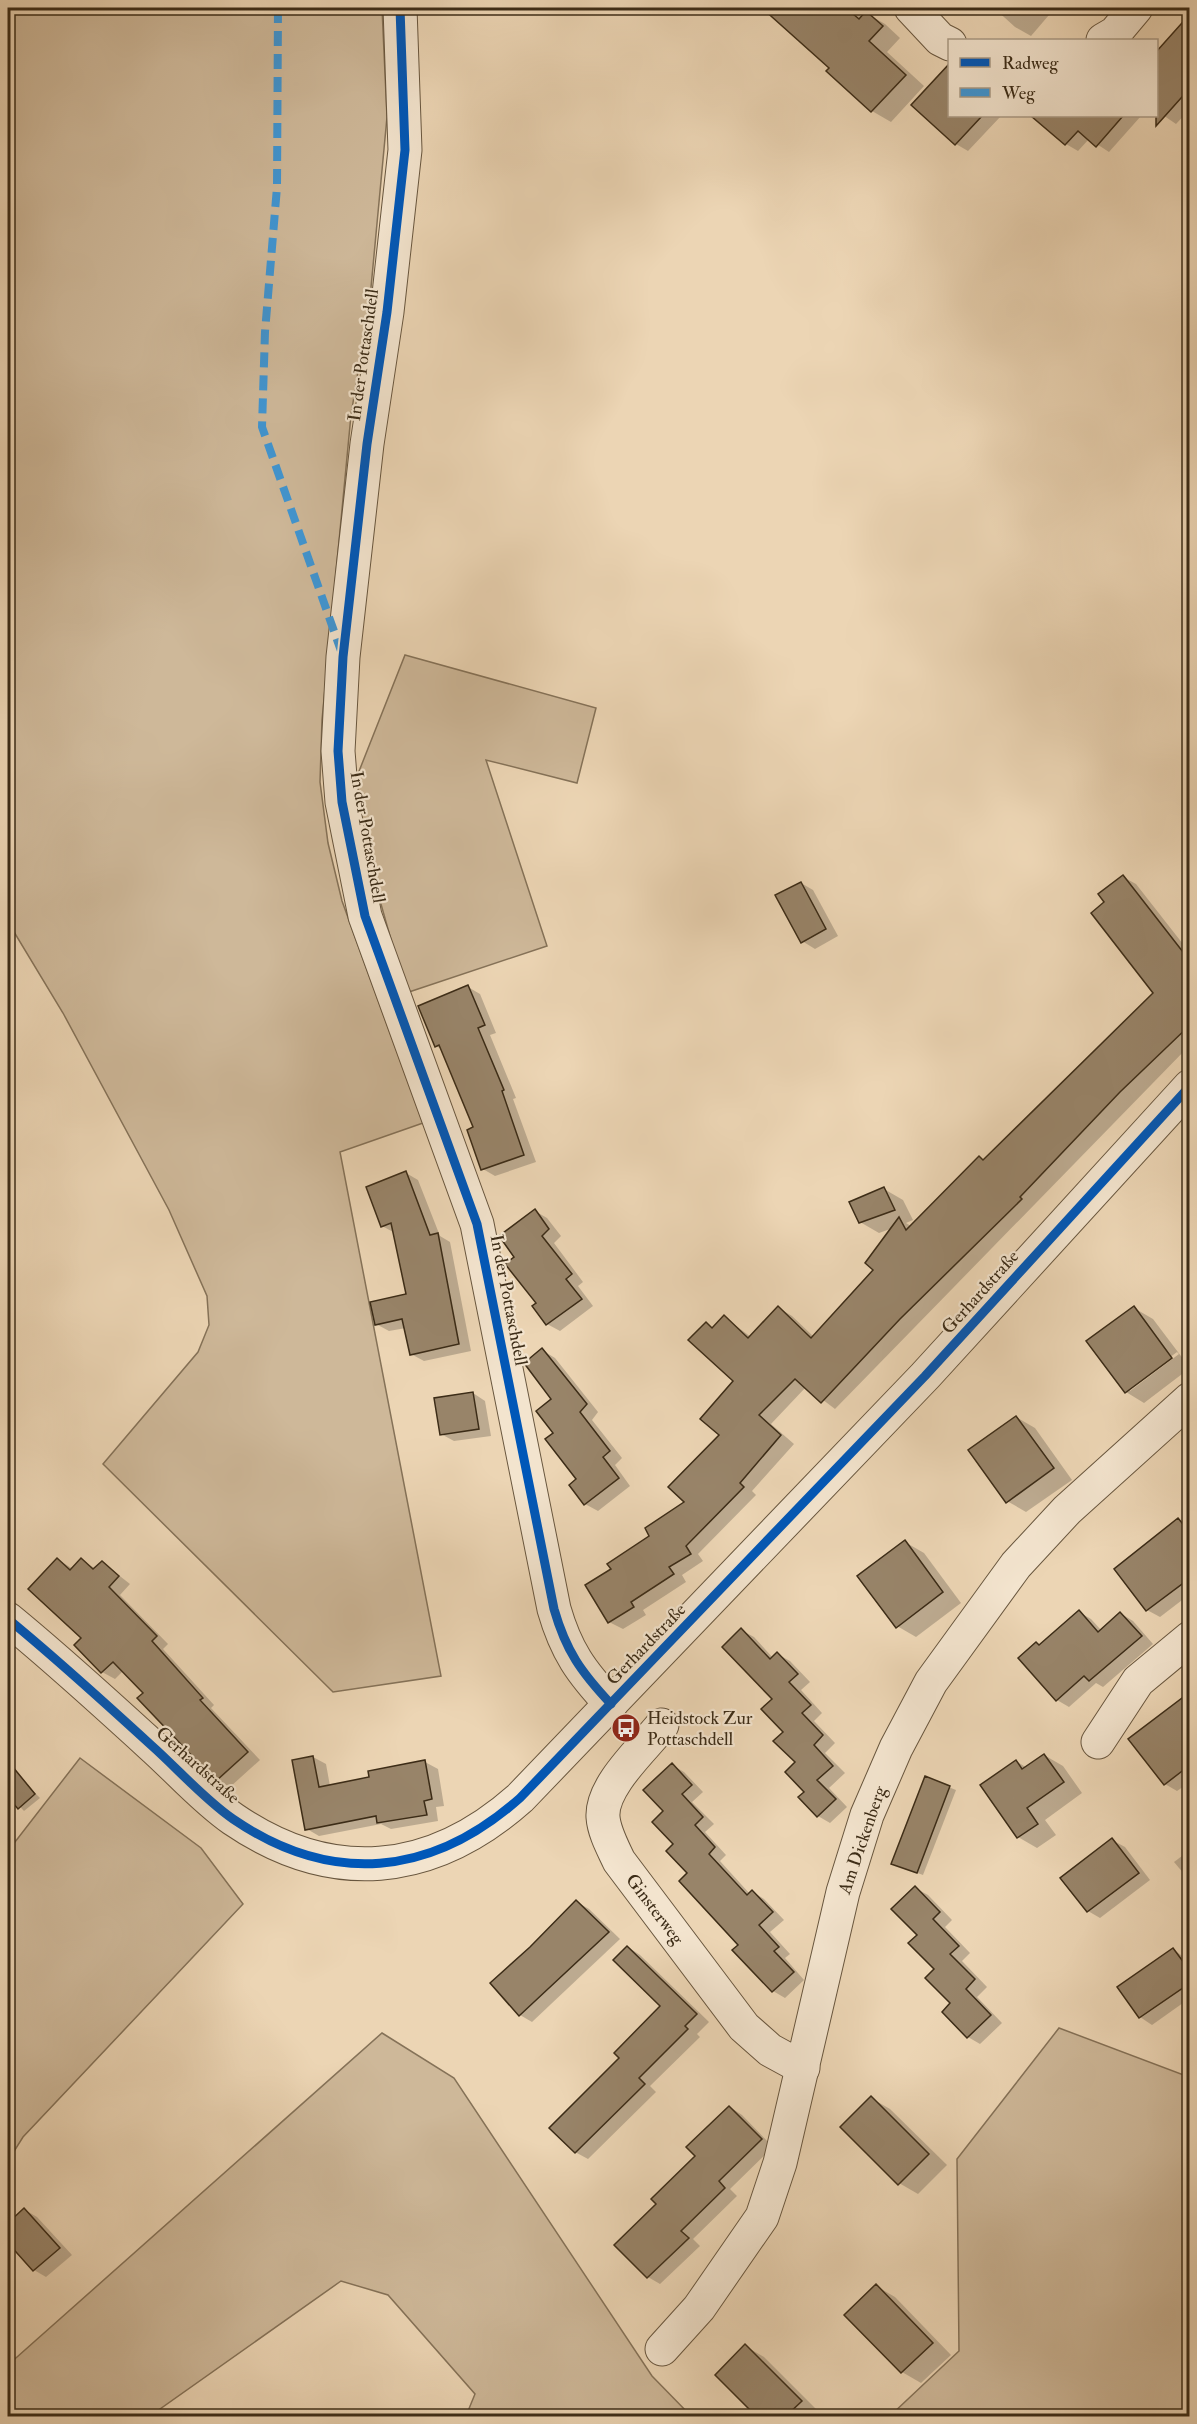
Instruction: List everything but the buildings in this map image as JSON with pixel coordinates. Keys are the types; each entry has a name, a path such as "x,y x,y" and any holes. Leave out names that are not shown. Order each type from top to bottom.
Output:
{"street":[{"name":"In der Pottaschdell","path":"400,8 405,150 387,312 367,444 343,657 338,751 342,802 350,851 365,916 477,1224 554,1609 562,1635 582,1673 611,1704"},
{"path":"910,8 940,39 948,43"},
{"path":"1105,39 1115,33 1136,8"},
{"name":"Gerhardstraße","path":"8,1619 231,1817 268,1840 306,1856 339,1863 375,1865 411,1860 445,1849 496,1820 520,1798 925,1376 1190,1086"},
{"name":"Am Dickenberg","path":"662,2349 699,2308 762,2217 780,2163 843,1893 867,1815 896,1748 931,1682 1016,1565 1067,1510 1190,1399"},
{"path":"1098,1742 1138,1681 1190,1638"},
{"name":"Ginsterweg","path":"663,1725 606,1793 603,1818 609,1840 620,1861 744,2027 770,2050 803,2068"}],"shaded area":[{"path":"8,8 382,8 387,117 370,298 351,415 322,720 320,782 328,843 342,901 423,1123 340,1152 441,1676 333,1692 103,1464 198,1352 209,1325 207,1296 169,1210 63,1013 8,922"},
{"path":"405,655 596,708 577,783 486,760 547,946 406,993 350,794"},
{"path":"80,1758 201,1848 243,1904 23,2137 8,2161 8,1851"},
{"path":"1059,2028 1189,2077 1189,2416 890,2416 959,2351 957,2159"},
{"path":"382,2033 454,2078 652,2376 691,2416 466,2416 475,2394 388,2295 341,2281 150,2416 8,2416 8,2365"}],"marked path":[{"path":"278,8 277,187 265,332 262,427 341,651"}],"cycle path":[{"path":"400,8 405,150 387,312 367,444 343,657 338,751 342,802 365,916 477,1224 554,1609 569,1649 591,1682 611,1704"},
{"path":"8,1619 98,1697 212,1802 233,1819 270,1841 307,1855 343,1863 380,1863 416,1857 451,1844 486,1824 520,1798 925,1376 1190,1086"}],"place":[{"name":"Heidstock Zur Pottaschdell","path":"626,1728"}]}
